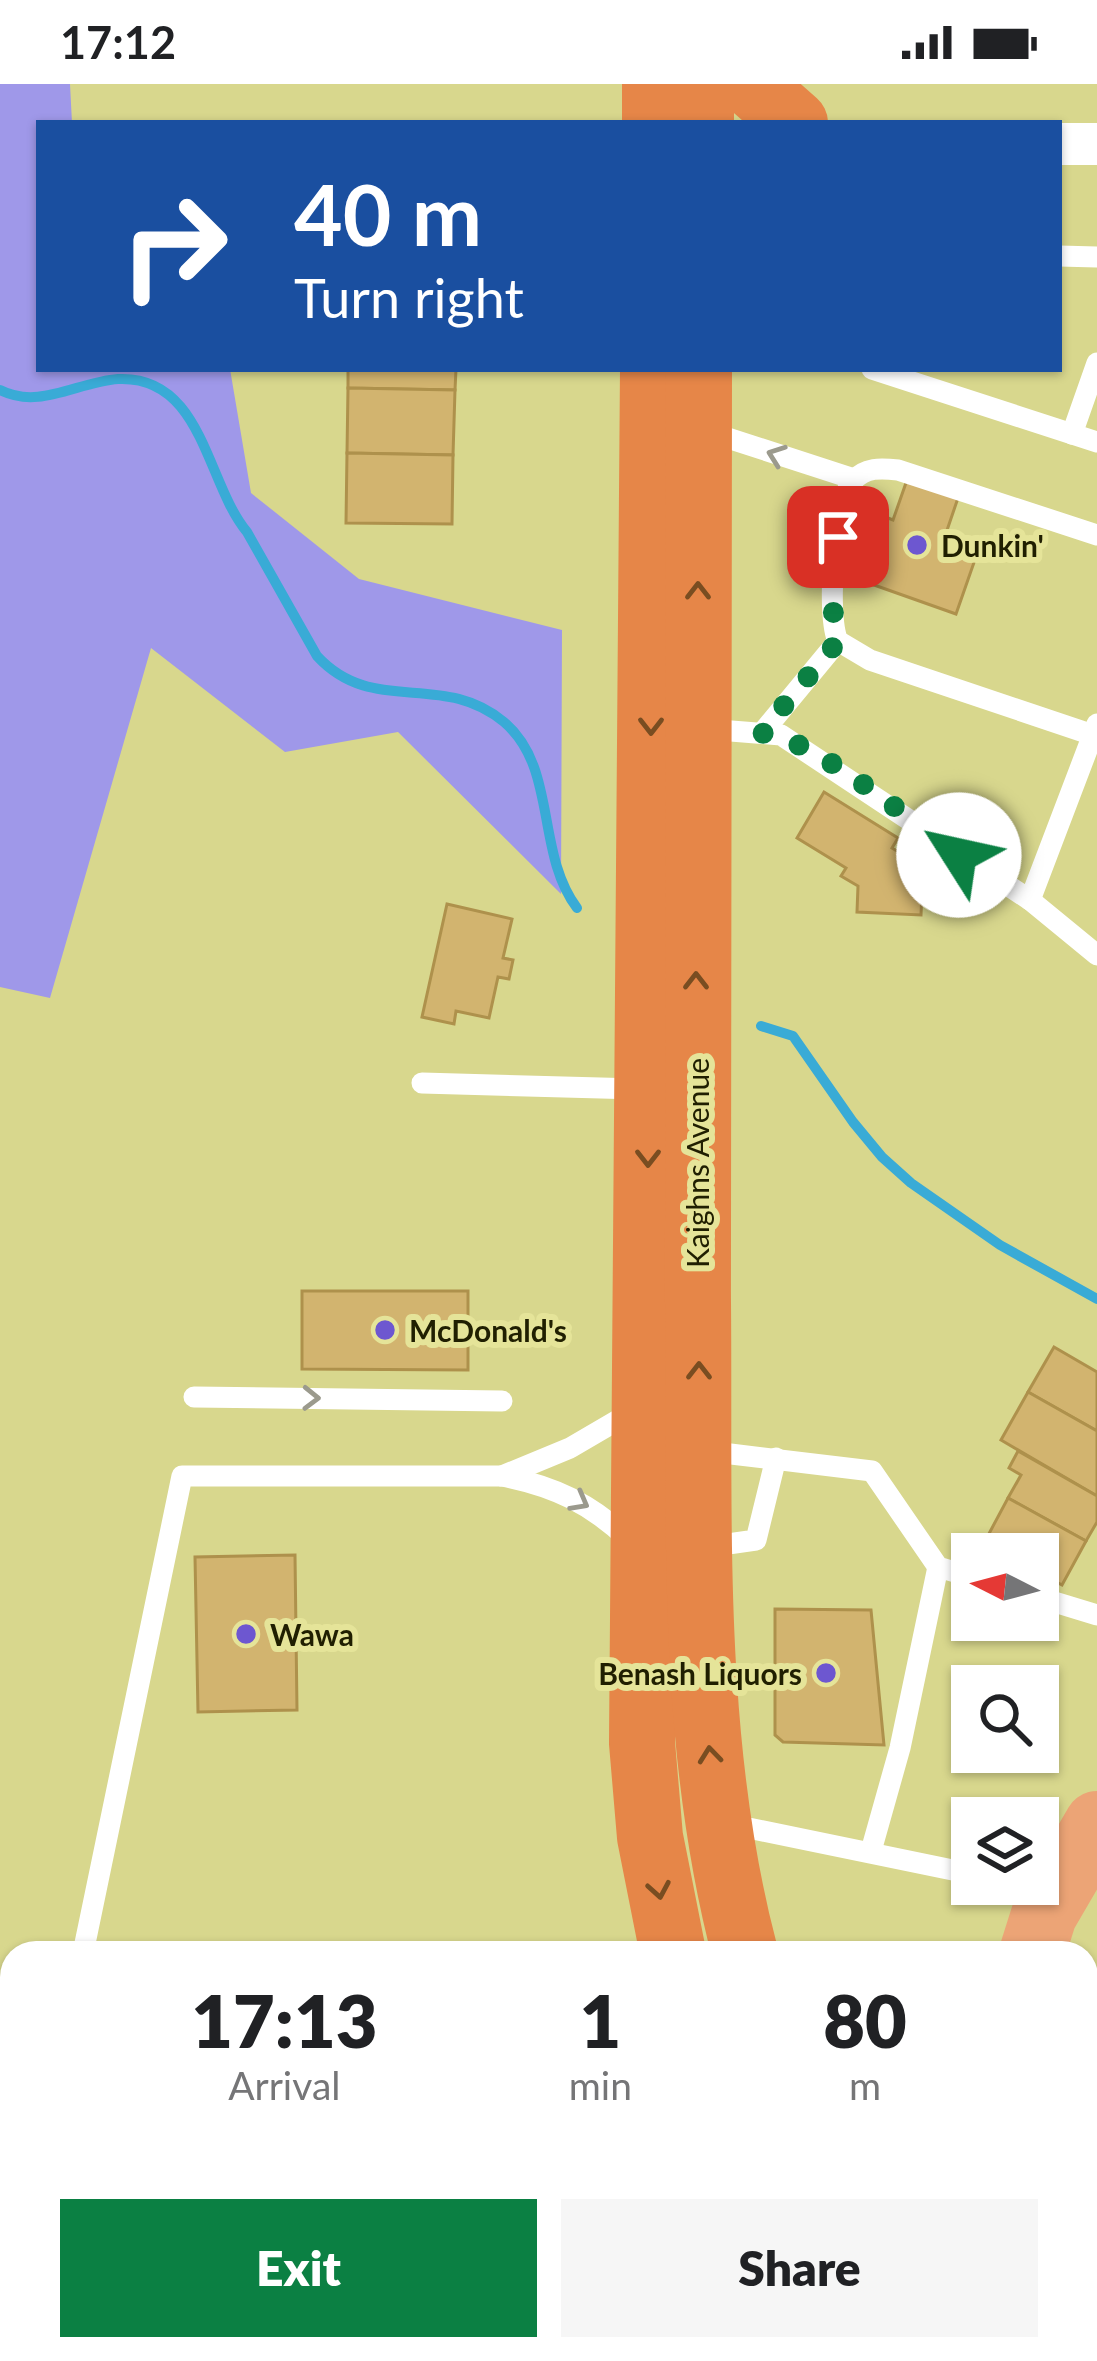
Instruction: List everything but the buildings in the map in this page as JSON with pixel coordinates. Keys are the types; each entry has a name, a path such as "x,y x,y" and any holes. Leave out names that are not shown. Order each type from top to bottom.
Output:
{"highway":[{"path":"655,84 655,120"},
{"path":"701,84 701,120"},
{"path":"751,84 792,120"},
{"name":"Kaighns Avenue","path":"653,372 646,1403 706,1717 717,1822 742,1941"},
{"name":"Kaighns Avenue","path":"671,1941 646,1802 641,1720 671,1551 699,1450 699,399"}],"main road":[{"path":"1036,1921 1097,1824"}],"street":[{"path":"1062,144 1097,144"}],"lane":[{"path":"1062,256 1097,257"},
{"path":"1072,434 1097,363"},
{"path":"881,372 1097,442"},
{"path":"699,399 854,479"},
{"path":"761,733 838,641 833,610 840,501 864,471 898,470 1097,535"},
{"path":"838,641 869,660 1095,730 1030,900"},
{"path":"697,728 781,735 1030,900 1097,955"},
{"path":"422,1083 649,1089"},
{"path":"194,1397 502,1401"},
{"path":"502,1476 570,1448 646,1403"},
{"path":"699,1450 872,1471 938,1567 951,1571"},
{"path":"85,1941 182,1476 502,1476 553,1487 671,1551 757,1540 776,1458"},
{"path":"872,1851 900,1748 938,1567"},
{"path":"1059,1604 1097,1616"},
{"path":"717,1822 951,1869"}],"shaded area":[{"path":"0,84 70,84 72,120 36,120 36,372 231,372 251,493 359,579 562,630 561,894 398,732 285,752 151,648 50,998 0,987"}],"waterway":[{"path":"0,390 44,396 118,379 146,382 168,394 199,436 233,511 317,656 361,685 457,698 480,707 504,722 521,741 540,786 555,862 577,908"},
{"path":"761,1026 793,1036 853,1122 911,1183 1000,1245 1097,1299"}],"place":[{"name":"Dunkin'","path":"917,545"},
{"name":"McDonald's","path":"385,1330"},
{"name":"Wawa","path":"246,1634"},
{"name":"Benash Liquors","path":"826,1673"}],"route":[{"path":"838,537 833,610 838,641 761,733 781,735 814,754 959,855"}]}
